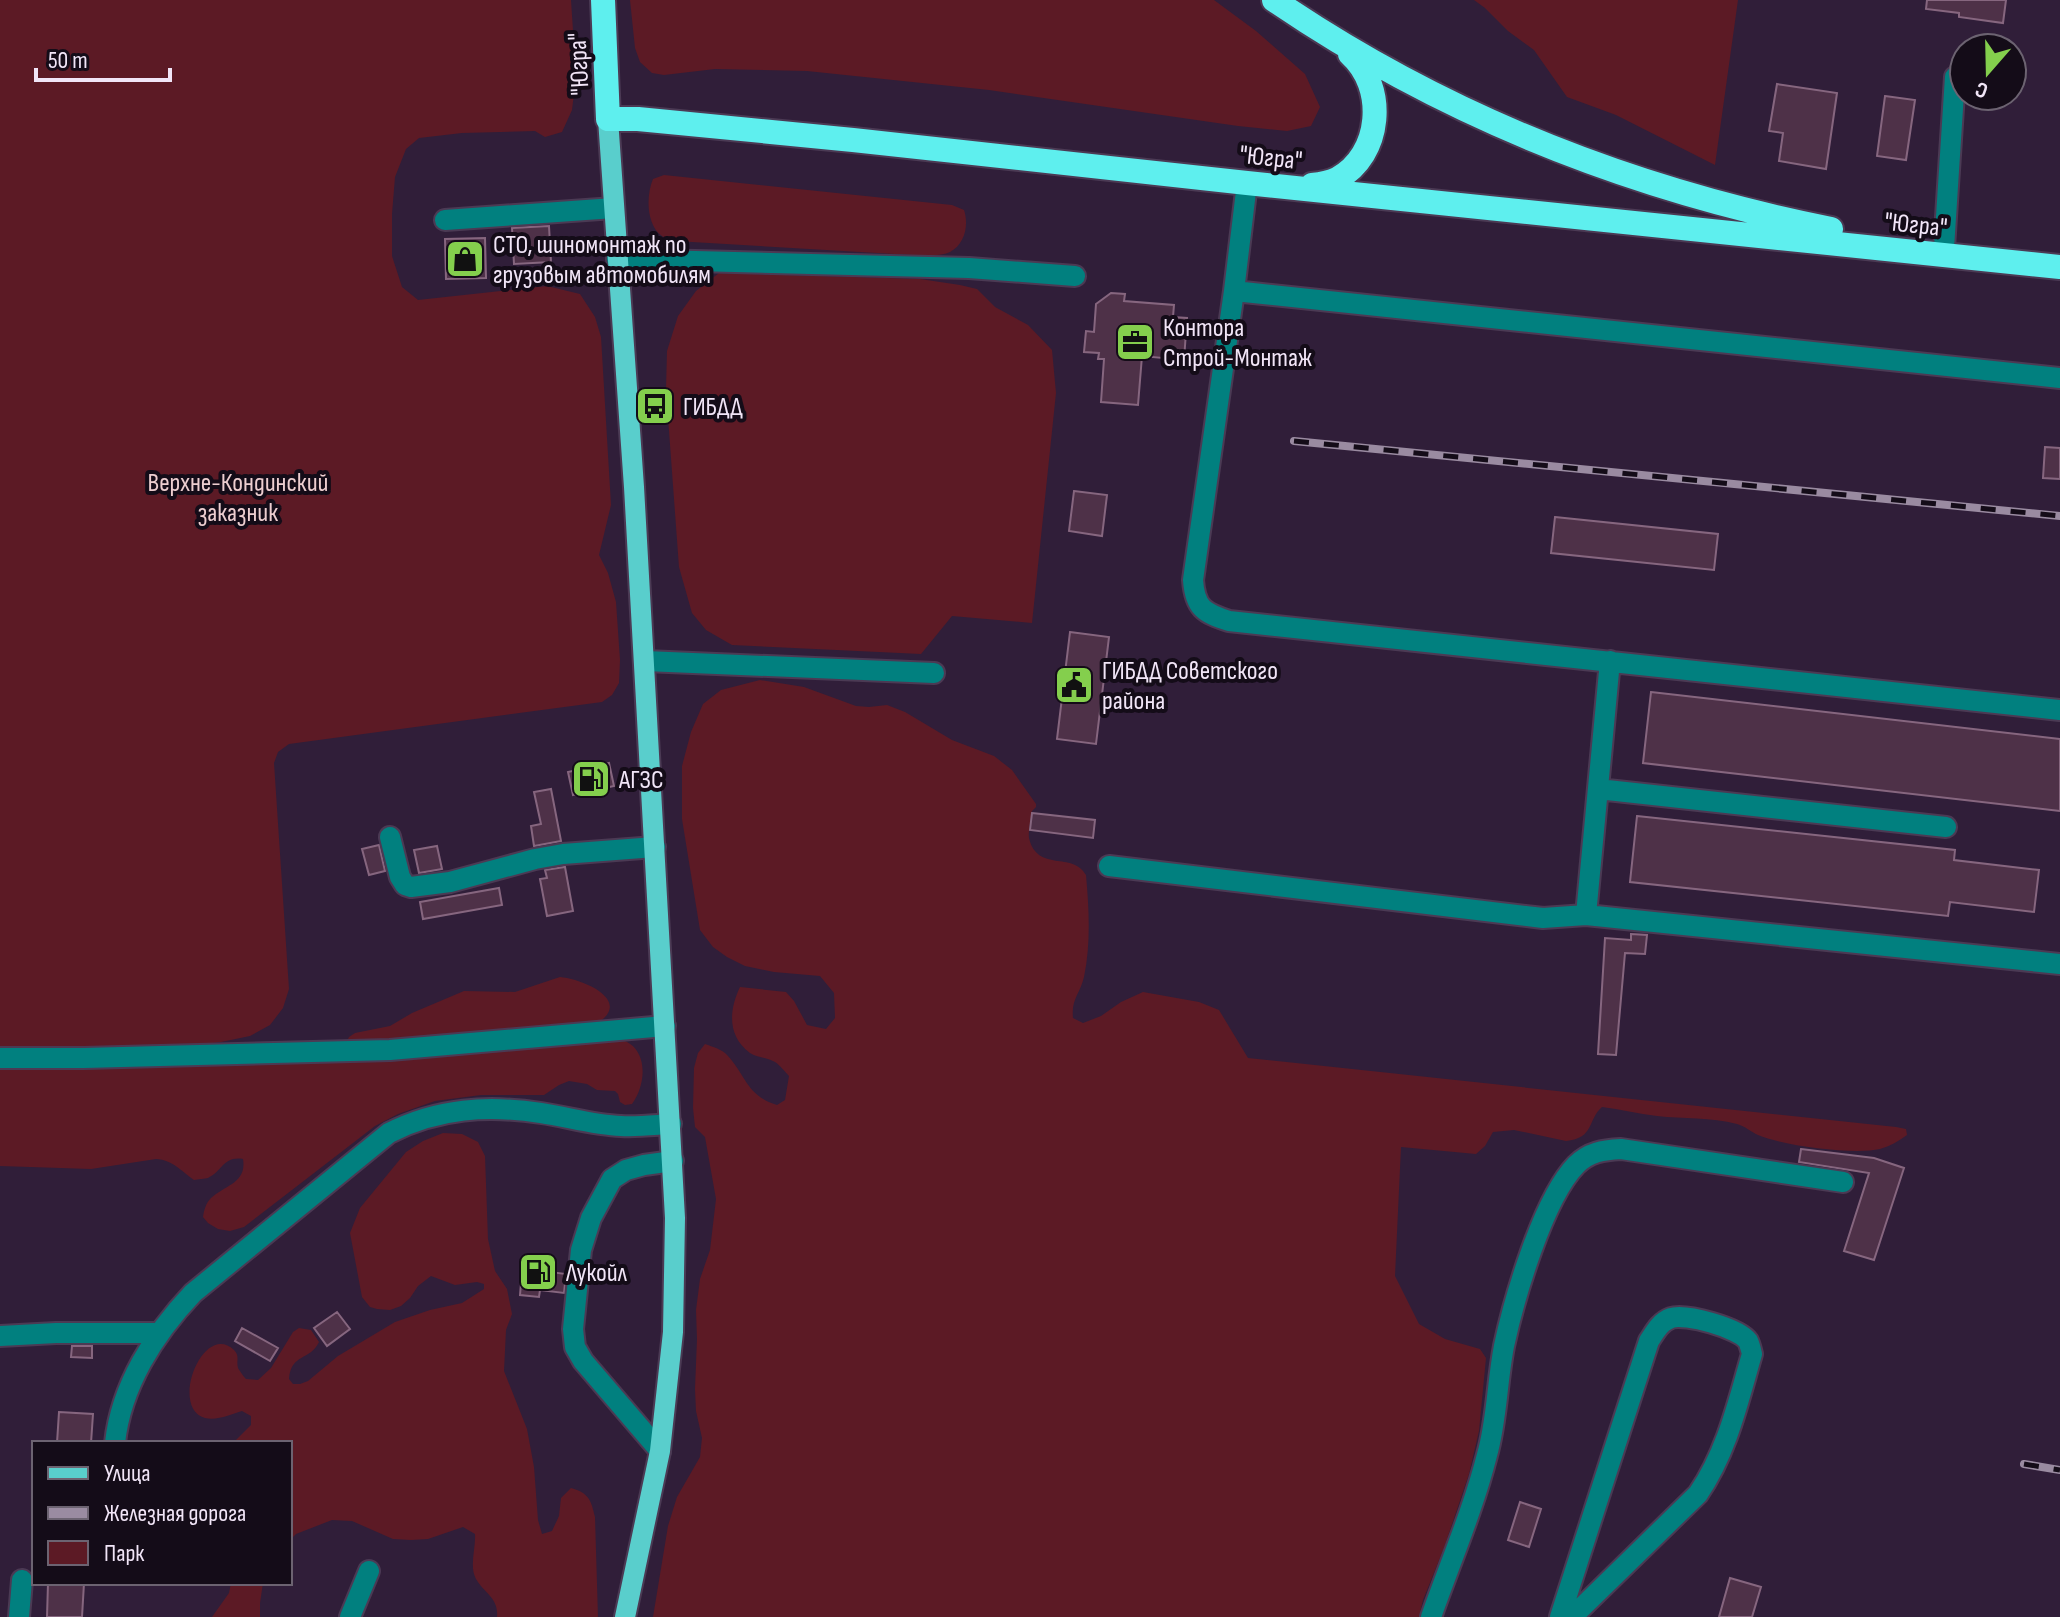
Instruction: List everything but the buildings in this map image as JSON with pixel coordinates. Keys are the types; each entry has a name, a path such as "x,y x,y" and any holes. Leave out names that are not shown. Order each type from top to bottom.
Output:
{"highway":[{"name":"\"Югра\"","path":"603,0 608,119 638,119 853,140 2053,266"},
{"name":"\"Югра\"","path":"1274,0 1393,74 1492,124 1623,175 1775,218 2053,266"},
{"path":"1286,187 1313,185 1338,178 1356,164 1371,139 1375,111 1369,84 1355,59 1333,39"}],"main road":[{"path":"608,119 634,473 675,1218 673,1332 660,1451 625,1617"}],"lane":[{"path":"1944,248 1953,112"},
{"path":"1247,183 1193,580 1194,593 1201,608 1209,615 1229,621 2060,710"},
{"path":"445,220 614,208"},
{"path":"617,259 969,268 1075,276"},
{"path":"1234,291 2060,378"},
{"path":"645,661 934,673"},
{"path":"1586,915 1610,661"},
{"path":"1598,789 1946,827"},
{"path":"390,837 400,877 405,885 411,887 450,882 563,854 655,847"},
{"path":"1109,866 1543,918 1586,915 2060,964"},
{"path":"0,1058 390,1050 665,1026"},
{"path":"115,1441 123,1402 138,1370 159,1333 193,1293 389,1133 410,1122 464,1110 506,1109 623,1127 671,1124"},
{"path":"1431,1617 1480,1481 1488,1450 1504,1347 1526,1268 1552,1203 1575,1166 1589,1155 1621,1149 1843,1182"},
{"path":"660,1451 583,1361 575,1347 573,1329 581,1250 603,1193 612,1179 626,1170 673,1161"},
{"path":"1560,1617 1649,1341 1659,1326 1673,1317 1696,1319 1735,1331 1748,1341 1752,1354 1729,1431 1711,1475 1698,1494 1572,1617"},
{"path":"0,1336 159,1333"},
{"path":"350,1617 369,1571"},
{"path":"19,1617 22,1580"}],"green space":[{"name":"Верхне-Кондинский заказник","path":"0,0 571,0 576,77 572,110 562,132 545,137 535,131 462,133 419,138 406,149 395,177 392,256 402,287 418,300 547,286 580,294 595,317 601,337 611,505 599,555 616,602 619,683 612,695 602,702 289,744 278,752 274,763 289,989 283,1008 270,1025 250,1036 156,1050 0,1049"},
{"path":"630,0 1214,0 1256,31 1305,74 1320,107 1311,126 1287,131 989,90 807,71 715,69 664,75 652,73 640,62 635,48"},
{"path":"1474,0 1738,0 1715,165 1616,115 1567,97 1534,50"},
{"path":"664,175 952,205 964,210 966,228 955,249 929,256 675,241 657,231 650,217 649,193 653,179"},
{"path":"719,273 920,279 960,285 977,289 995,307 1028,325 1052,350 1056,393 1032,623 952,616 921,654 732,645 706,630 692,613 679,567 666,390 667,351 678,316 696,291"},
{"path":"760,680 804,687 856,706 887,705 952,740 994,756 1012,770 1036,804 1029,832 1033,849 1047,859 1073,864 1086,875 1088,952 1073,1011 1073,1018 1083,1023 1143,992 1199,1002 1219,1010 1248,1058 1896,1127 1906,1129 1907,1135 1880,1149 1837,1150 1770,1139 1727,1122 1602,1107 1582,1136 1566,1141 1514,1130 1493,1132 1476,1154 1401,1147 1395,1276 1419,1324 1445,1339 1480,1349 1486,1358 1479,1431 1469,1474 1419,1617 653,1617 668,1526 677,1497 700,1457 702,1438 696,1411 696,1310 700,1279 710,1250 716,1199 705,1137 695,1127 694,1068 698,1053 705,1044 717,1048 734,1063 753,1091 777,1105 785,1100 789,1076 775,1062 750,1053 737,1039 732,1014 740,987 786,992 807,1025 826,1029 835,1018 834,993 820,976 745,966 713,947 700,930 682,819 682,766 703,704 721,690"},
{"path":"560,977 581,982 602,993 610,1008 606,1016 594,1025 479,1040 347,1041 355,1033 390,1026 464,991 515,992"},
{"path":"619,1039 636,1049 642,1067 641,1086 632,1104 620,1102 615,1091 597,1090 587,1084 569,1081 544,1095 481,1095 435,1101 375,1126 244,1227 230,1231 208,1223 203,1214 211,1198 234,1183 242,1173 243,1159 231,1160 208,1178 194,1180 172,1164 156,1159 91,1169 0,1166 0,1067"},
{"path":"443,1133 462,1134 478,1142 485,1156 488,1239 495,1271 507,1289 512,1314 506,1330 504,1371 527,1429 538,1520 542,1534 552,1531 559,1516 561,1498 571,1488 588,1498 595,1517 598,1617 497,1617 496,1605 474,1574 475,1534 463,1527 428,1539 411,1540 393,1539 352,1521 332,1520 292,1538 292,1441 235,1441 251,1425 251,1416 242,1411 219,1418 205,1418 195,1411 190,1399 194,1369 211,1347 222,1344 234,1350 238,1368 244,1377 258,1380 271,1368 293,1332 299,1328 311,1330 319,1342 290,1371 289,1379 293,1384 300,1384 338,1356 395,1322 462,1303 484,1289 484,1284 477,1282 455,1285 431,1276 401,1306 390,1310 370,1307 362,1297 350,1233 360,1208 406,1152"},
{"path":"231,1585 263,1585 260,1617 212,1617 229,1593"}],"railway":[{"path":"1294,441 2060,516"},
{"path":"2024,1464 2060,1470"}],"place":[{"name":"СТО, шиномонтаж по грузовым автомобилям","path":"465,259"},
{"name":"Контора Строй-Монтаж","path":"1135,342"},
{"name":"ГИБДД","path":"655,406"},
{"name":"ГИБДД Советского района","path":"1074,685"},
{"name":"АГЗС","path":"591,779"},
{"name":"Лукойл","path":"538,1272"}]}
